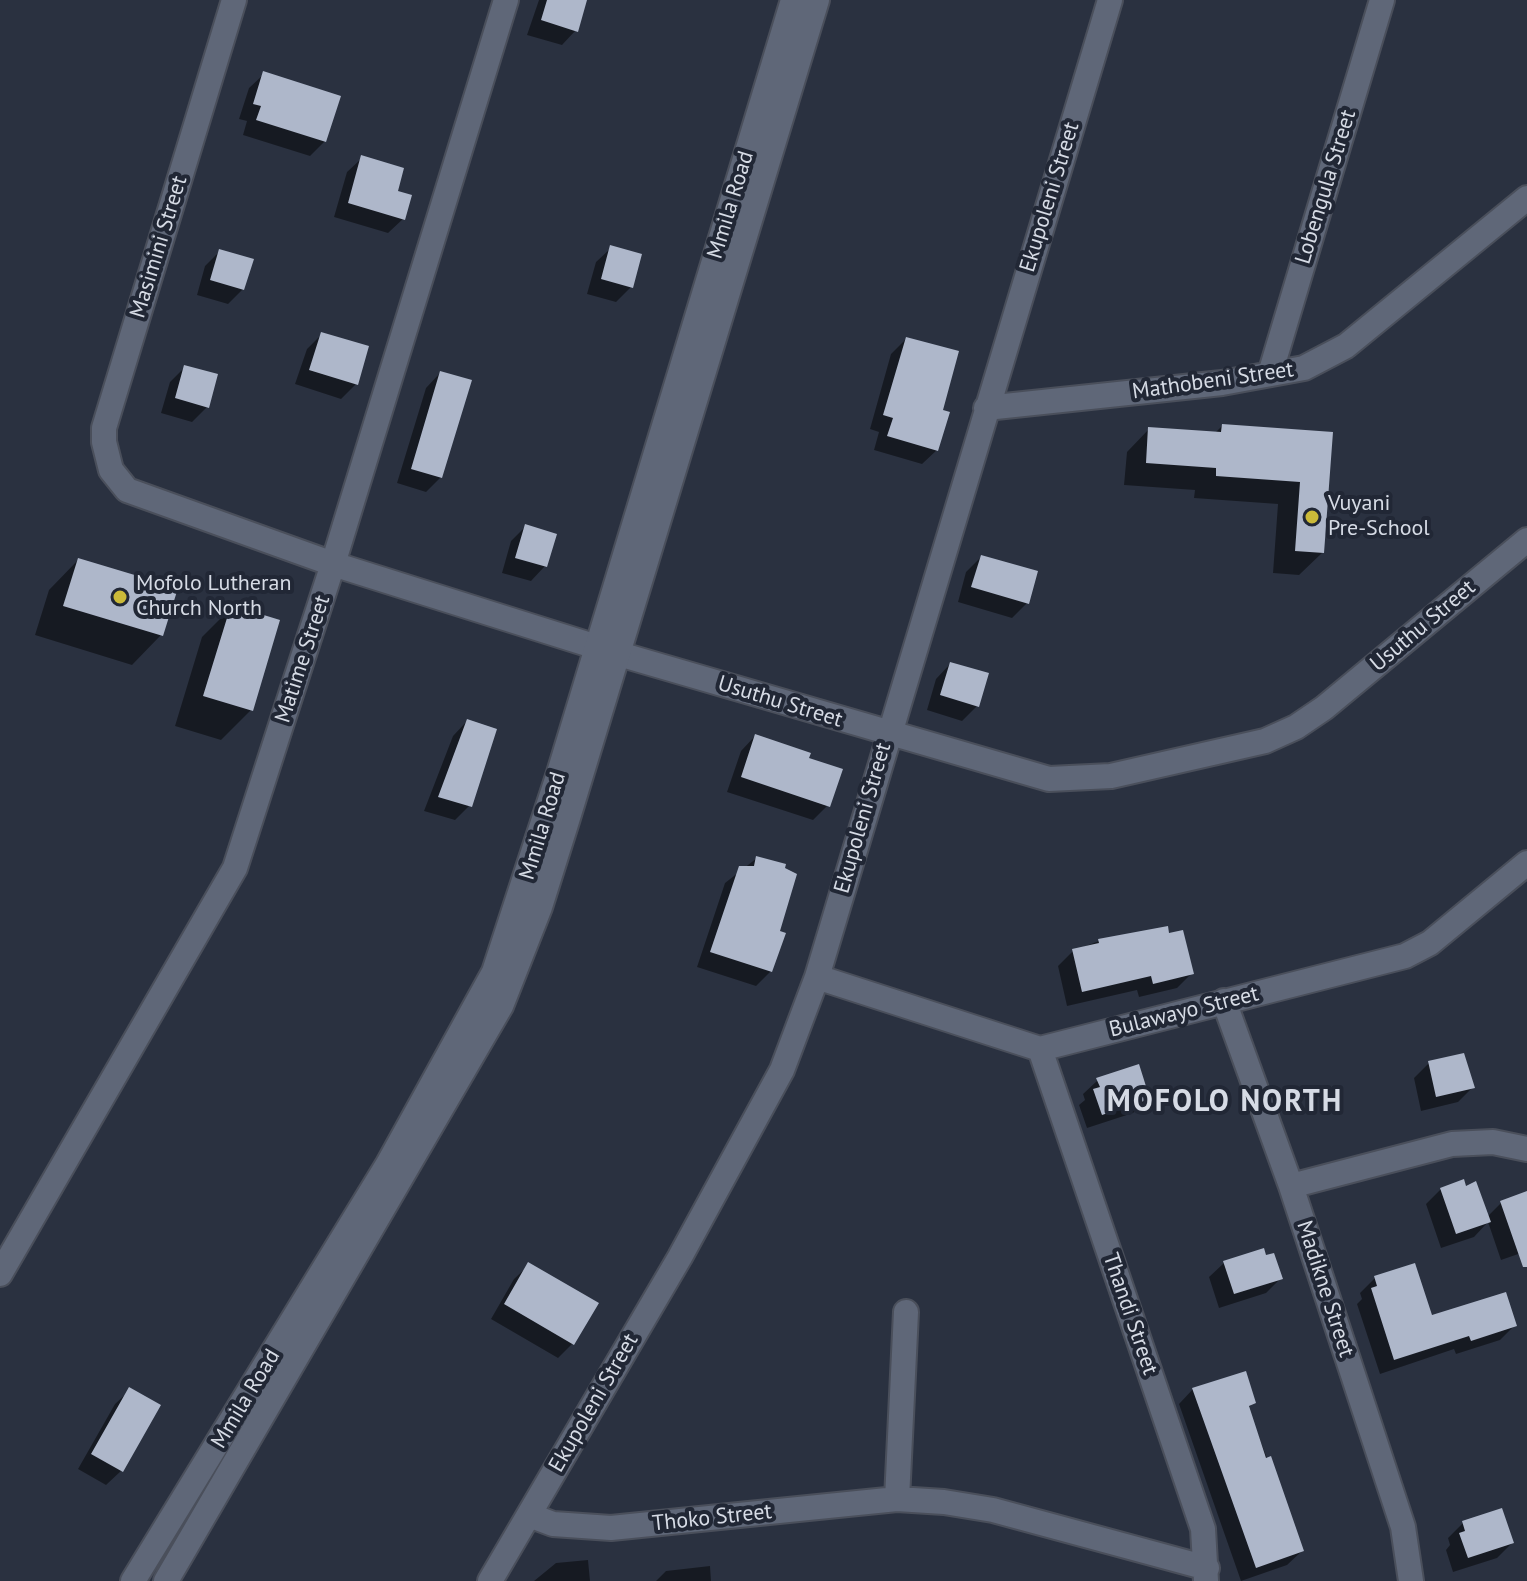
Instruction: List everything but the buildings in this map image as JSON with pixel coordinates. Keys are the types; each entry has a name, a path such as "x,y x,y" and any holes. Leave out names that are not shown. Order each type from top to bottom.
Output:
{"street":[{"name":"Masimini Street","path":"127,490 111,470 104,428 234,0"},
{"name":"Matime Street","path":"0,1274 235,868 333,564 506,0"},
{"name":"Mmila Road","path":"166,1581 392,1198 501,1006 540,907 608,650 793,0"},
{"name":"Mmila Road","path":"133,1581 388,1164 494,972 608,650 817,0"},
{"name":"Ekupoleni Street","path":"490,1581 750,1132 782,1070 817,977 887,734 1110,0"},
{"name":"Lobengula Street","path":"1270,374 1382,0"},
{"name":"Mathobeni Street","path":"986,408 1222,383 1304,368 1346,346 1527,198"},
{"name":"Usuthu Street","path":"127,490 333,564 887,734 1049,779 1111,776 1265,741 1324,708 1527,540"},
{"name":"Bulawayo Street","path":"1040,1049 1405,956 1430,943 1527,863"},
{"path":"817,977 1040,1049"},
{"name":"Madikne Street","path":"1224,1001 1291,1186 1403,1527 1411,1581"},
{"name":"Thandi Street","path":"1040,1049 1203,1529 1207,1575"},
{"path":"1291,1186 1452,1144 1493,1142 1527,1149"},
{"path":"897,1499 906,1312"},
{"name":"Thoko Street","path":"529,1515 553,1524 611,1528 897,1499 993,1510 1207,1575"}],"place":[{"name":"Vuyani Pre-School","path":"1312,517"},
{"name":"Mofolo Lutheran Church North","path":"120,597"}],"district":[{"name":"MOFOLO NORTH","path":"1225,1102"}]}
